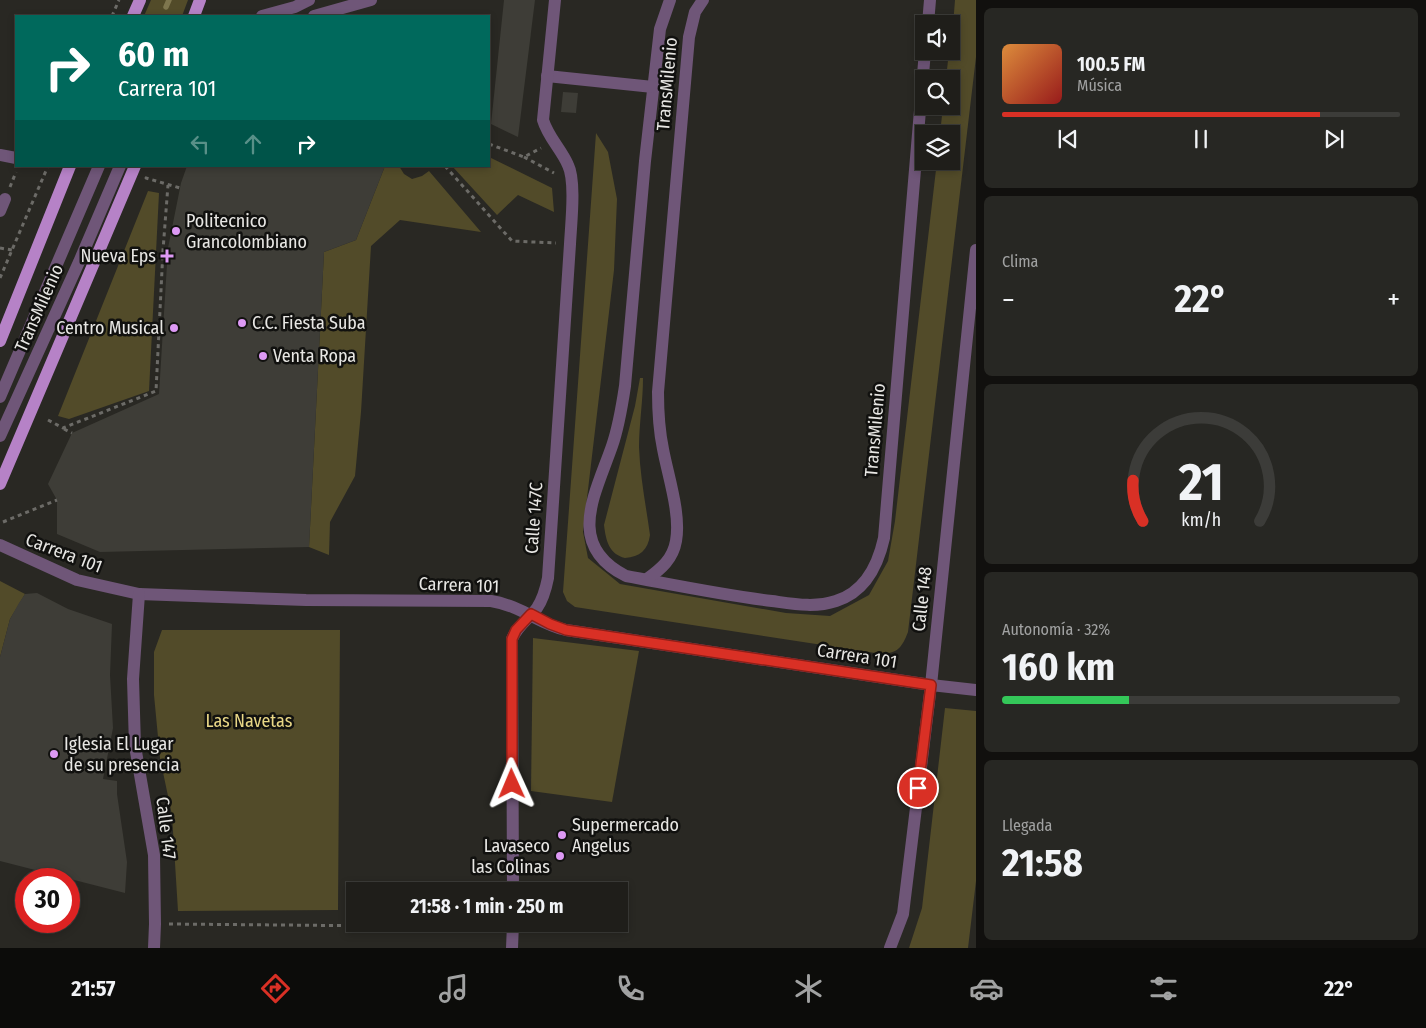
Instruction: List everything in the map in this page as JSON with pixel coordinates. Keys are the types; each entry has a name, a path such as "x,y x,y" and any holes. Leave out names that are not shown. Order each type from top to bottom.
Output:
{"main road":[{"path":"133,15 140,0"},
{"path":"194,15 200,0"},
{"path":"0,341 66,167"},
{"path":"0,484 135,167"}],"street":[{"path":"266,15 295,7 309,0"},
{"path":"318,15 371,0"},
{"path":"553,142 546,131 543,120 555,0"},
{"name":"TransMilenio","path":"670,0 660,30 653,87 622,403 613,443 589,512 589,528 594,547 602,560 626,576 748,598 803,605 823,605 838,601 850,594 862,585 873,570 880,556 884,538 924,60"},
{"name":"TransMilenio","path":"647,579 666,564 676,542 677,530 674,504 658,419 658,392 688,37 695,12 703,0"},
{"path":"929,15 930,0"},
{"name":"TransMilenio","path":"547,76 653,87"},
{"name":"Calle 147C","path":"513,882 511,650 516,630 538,607 548,578 570,244 572,191 570,167 553,142"},
{"path":"0,155 15,158"},
{"name":"TransMilenio","path":"0,397 99,167"},
{"name":"TransMilenio","path":"0,436 79,262 120,167"},
{"name":"Calle 148","path":"890,948 903,914 931,685 974,288 976,250"},
{"name":"Carrera 101","path":"0,546 77,580 139,594 306,600 491,601 505,603 566,630 931,685 976,690"},
{"name":"Calle 147","path":"139,594 133,679 135,746 154,854 154,948"},
{"path":"512,948 513,932"}],"path":[{"path":"112,15 119,0"},
{"path":"524,157 553,142"},
{"path":"490,144 524,157 552,171 558,178"},
{"path":"2,205 18,167"},
{"path":"0,278 48,167"},
{"path":"445,167 512,241 570,244"},
{"path":"146,178 180,188"},
{"path":"63,428 156,390 168,185"},
{"path":"555,242 556,233"},
{"path":"0,248 12,250"},
{"path":"48,420 72,433"},
{"path":"3,522 57,500"},
{"path":"155,924 346,925"}],"green space":[{"path":"151,0 188,0 182,15 144,15"},
{"path":"955,0 976,0 976,57 908,632 903,643 893,652 875,653 575,607 567,601 563,592 596,133 608,152 617,199 614,270 583,532 588,558 620,584 786,613 830,616 869,595 888,561 895,521 936,170 960,170 960,125 941,125 942,115 960,115 960,70 947,70 948,60 960,60 960,15 954,15"},
{"path":"490,157 552,188 554,212 518,195 497,215 453,167 490,167"},
{"path":"385,167 400,167 404,174 412,179 422,176 429,171 481,232 400,220 371,246 361,412 355,476 330,522 329,555 309,547 324,252 356,240"},
{"path":"148,191 159,193 149,391 69,419 58,416"},
{"path":"640,378 643,378 639,438 640,458 650,535 647,545 642,552 625,558 615,553 609,546 604,525 635,406"},
{"path":"0,581 25,594 10,619 0,657"},
{"name":"Las Navetas","path":"162,630 340,630 338,910 178,911 172,815 160,758 154,695 154,652"},
{"path":"533,638 639,651 612,802 531,791"},
{"path":"945,708 976,711 976,881 968,948 909,948 922,908"}],"building":[{"path":"504,0 535,0 518,137 491,124"},
{"path":"563,92 578,93 576,113 561,112"},
{"name":"C.C. Fiesta Suba","path":"187,167 385,167 356,240 324,252 309,547 100,552 57,534 57,500 48,484 72,433 159,394 168,248 181,183"},
{"name":"Iglesia El Lugar de su presencia","path":"37,593 68,609 112,624 110,675 113,728 103,779 117,781 117,794 127,862 125,893 80,881 80,868 27,868 0,861 0,657 10,619 25,594"}],"waterway":[{"path":"166,7 169,0"}],"place":[{"name":"Politecnico Grancolombiano","path":"176,231"},
{"name":"Nueva Eps","path":"167,256"},
{"name":"C.C. Fiesta Suba","path":"242,323"},
{"name":"Centro Musical","path":"174,328"},
{"name":"Venta Ropa","path":"263,356"},
{"name":"Iglesia El Lugar de su presencia","path":"54,754"},
{"name":"Supermercado Angelus","path":"562,835"},
{"name":"Lavaseco las Colinas","path":"560,856"}],"route":[{"path":"512,784 512,639 516,630 531,614 566,630 931,685 918,788"}]}
